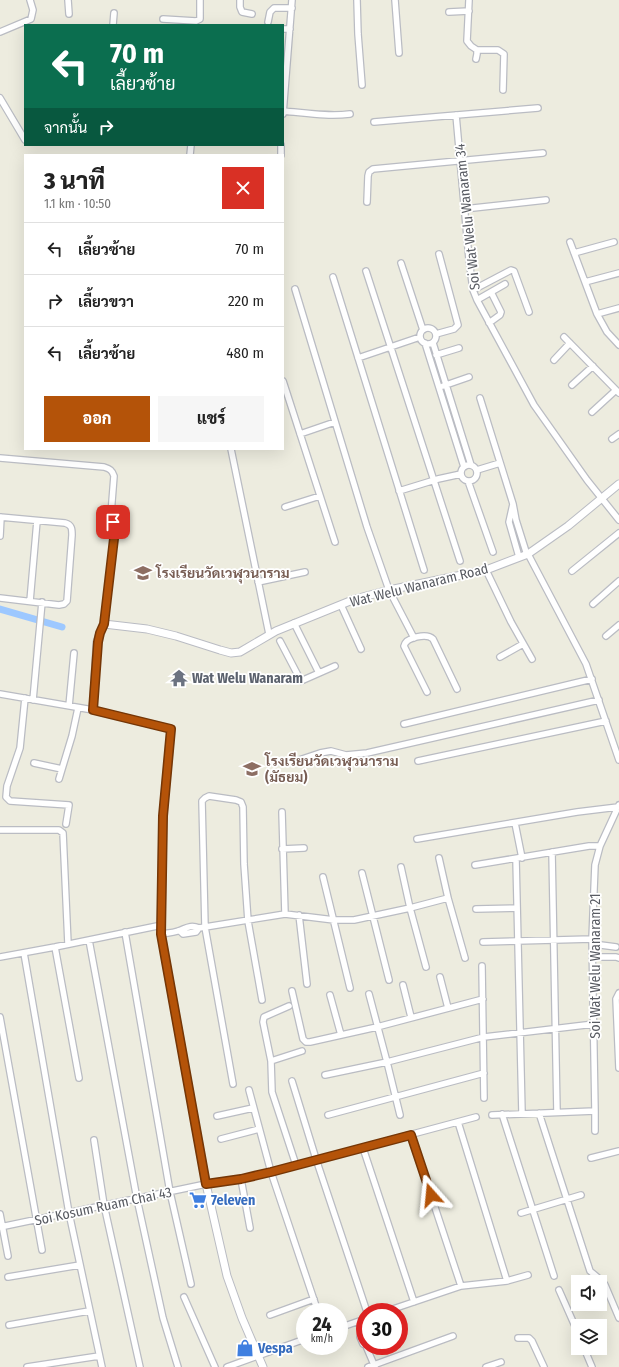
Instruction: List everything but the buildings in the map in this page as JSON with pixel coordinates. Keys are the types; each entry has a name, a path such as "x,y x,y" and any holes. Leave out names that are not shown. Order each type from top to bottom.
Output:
{"street":[{"path":"0,32 31,19 33,10 30,0"},
{"path":"68,0 69,14"},
{"path":"163,19 196,22 200,19 200,0"},
{"path":"240,0 242,12 252,14"},
{"path":"284,88 292,0"},
{"path":"357,0 362,85"},
{"path":"395,0 399,53"},
{"path":"469,0 468,41 471,46 477,50 498,50 504,54 502,90"},
{"path":"268,22 270,12 274,8 292,8"},
{"path":"449,12 469,11"},
{"path":"112,24 114,13"},
{"path":"284,29 290,29"},
{"path":"476,59 477,50"},
{"path":"0,98 24,138"},
{"path":"374,122 538,108"},
{"path":"284,112 316,113 336,116 350,114"},
{"name":"Soi Wat Welu Wanaram 34","path":"456,115 473,290 477,300 534,405 587,480 619,520"},
{"path":"367,202 368,176 371,170 543,153"},
{"path":"464,208 546,200"},
{"path":"570,242 597,314 607,332 619,345"},
{"path":"574,253 614,242"},
{"path":"436,334 454,329 458,325 439,254"},
{"path":"358,358 420,337 423,330 401,263"},
{"path":"473,290 511,270 514,271 529,312"},
{"path":"366,271 460,561"},
{"path":"585,282 619,273"},
{"path":"333,277 424,570"},
{"path":"477,300 505,284"},
{"path":"295,289 367,527 389,590 414,638"},
{"path":"489,323 500,315 501,312 490,292"},
{"path":"597,314 619,308"},
{"path":"423,330 430,328 436,334 436,339 433,343 436,355 471,465 477,470"},
{"path":"420,337 425,343 464,467 461,474"},
{"path":"564,337 617,392 592,412"},
{"path":"425,343 433,343"},
{"path":"554,360 570,343"},
{"path":"436,355 459,348"},
{"path":"572,385 593,366"},
{"path":"439,388 469,377"},
{"path":"284,384 335,542"},
{"path":"480,398 513,504 525,555 579,648 592,679 619,760"},
{"path":"300,434 335,422"},
{"path":"612,439 619,434"},
{"path":"231,450 270,634"},
{"path":"0,458 104,467 113,472 111,514 115,530 104,624 98,642 93,710"},
{"path":"477,470 500,463"},
{"path":"464,467 471,465"},
{"path":"468,481 475,478 477,475 477,470"},
{"path":"399,491 434,480 461,474"},
{"path":"461,474 463,478 468,481 492,552"},
{"name":"Wat Welu Wanaram Road","path":"104,624 147,629 176,636 231,653 240,652 270,634 355,599 389,590 486,570 525,555 568,526 619,484"},
{"path":"285,507 320,496"},
{"path":"0,536 1,517 65,523 70,524 72,528 67,601 64,604 59,605 0,598"},
{"path":"30,601 37,521"},
{"path":"572,571 619,533"},
{"path":"486,570 511,622 532,660"},
{"path":"258,582 305,572"},
{"path":"594,604 619,582"},
{"path":"33,700 42,602"},
{"path":"341,605 361,649"},
{"path":"294,623 319,673"},
{"path":"606,636 619,625"},
{"path":"427,692 404,646 405,642 408,640 426,636 430,636 433,639 457,689"},
{"path":"280,640 301,680 335,666"},
{"path":"500,657 523,644"},
{"path":"69,706 74,653"},
{"path":"404,724 592,679"},
{"path":"0,694 93,710 171,729 163,816 161,934 206,1184 227,1276 242,1318 263,1367"},
{"path":"24,698 20,748 7,786 6,797 10,801 69,805 66,824"},
{"path":"299,760 331,751 346,755 367,753 599,700"},
{"path":"59,779 72,736 78,708"},
{"path":"418,761 606,721"},
{"path":"34,764 62,769"},
{"path":"233,1084 202,928 202,801 209,796 236,800 241,802 243,807 244,864 248,921 262,1000"},
{"path":"417,839 618,806"},
{"name":"Soi Wat Welu Wanaram 21","path":"595,1131 592,942 595,865 600,846 618,806"},
{"path":"282,812 285,914"},
{"path":"515,823 519,858 517,908 522,1113"},
{"path":"0,830 59,830 63,832 68,944"},
{"path":"475,865 590,846 600,846"},
{"path":"282,849 304,848"},
{"path":"552,852 557,1112"},
{"path":"439,858 448,898 466,958"},
{"path":"401,867 410,908 426,967"},
{"path":"362,873 389,980"},
{"path":"323,877 350,988"},
{"path":"161,934 180,931 183,934 196,932 202,928 285,914 334,920 354,920 448,898"},
{"path":"476,909 517,908"},
{"path":"299,915 307,984"},
{"path":"0,957 162,925"},
{"path":"125,932 170,1192 191,1284"},
{"path":"89,940 137,1199 163,1318 178,1367"},
{"path":"483,942 554,940 592,942 618,946 614,954 617,958 593,957"},
{"path":"55,947 79,1078"},
{"path":"24,953 69,1213 102,1367"},
{"path":"482,966 484,1098"},
{"path":"440,977 448,1008"},
{"path":"403,985 411,1017"},
{"path":"292,991 303,1039 306,1042 341,1035 483,999"},
{"path":"619,993 616,999 619,1068"},
{"path":"369,994 400,1115"},
{"path":"330,995 341,1035"},
{"path":"289,1006 264,1017 263,1022 271,1061 272,1092 296,1165"},
{"path":"0,1017 42,1250"},
{"path":"325,1074 387,1062 484,1037 594,1024"},
{"path":"271,1061 302,1051"},
{"path":"328,1115 484,1073"},
{"path":"292,1082 364,1303"},
{"path":"248,1090 271,1172 315,1303"},
{"path":"217,1116 253,1108"},
{"path":"492,1115 595,1111"},
{"path":"539,1113 590,1271 605,1285 619,1318"},
{"path":"502,1114 554,1276"},
{"name":"Soi Kosum Ruam Chai 43","path":"1,1227 206,1184 241,1179 476,1117"},
{"path":"458,1122 507,1281"},
{"path":"221,1139 259,1129"},
{"path":"411,1135 461,1286"},
{"path":"94,1140 104,1205 140,1367"},
{"path":"363,1148 414,1302"},
{"path":"591,1158 619,1151"},
{"path":"241,1179 250,1228"},
{"path":"521,1213 581,1195"},
{"path":"0,1214 1,1227 8,1256"},
{"path":"8,1277 80,1265"},
{"path":"408,1304 461,1286 507,1281 528,1275"},
{"path":"560,1290 572,1319"},
{"path":"184,1298 214,1367"},
{"path":"270,1315 314,1299"},
{"path":"9,1325 90,1311"},
{"path":"368,1367 375,1366 453,1336"},
{"path":"518,1338 529,1338 535,1344 544,1367"},
{"path":"227,1367 296,1342"},
{"path":"370,1355 375,1366"},
{"path":"587,1355 592,1367"},
{"path":"26,1367 100,1356"},
{"path":"486,1367 501,1362"}],"waterway":[{"path":"0,609 62,627"}],"place":[{"name":"โรงเรียนวัดเวฬุวนาราม","path":"143,573"},
{"name":"Wat Welu Wanaram","path":"179,678"},
{"name":"โรงเรียนวัดเวฬุวนาราม (มัธยม)","path":"252,769"},
{"name":"7eleven","path":"198,1200"},
{"name":"Vespa","path":"245,1348"}],"route":[{"path":"113,522 115,530 104,624 98,642 93,710 168,727 171,729 163,816 161,934 206,1184 241,1179 271,1172 411,1135 431,1195"}]}
